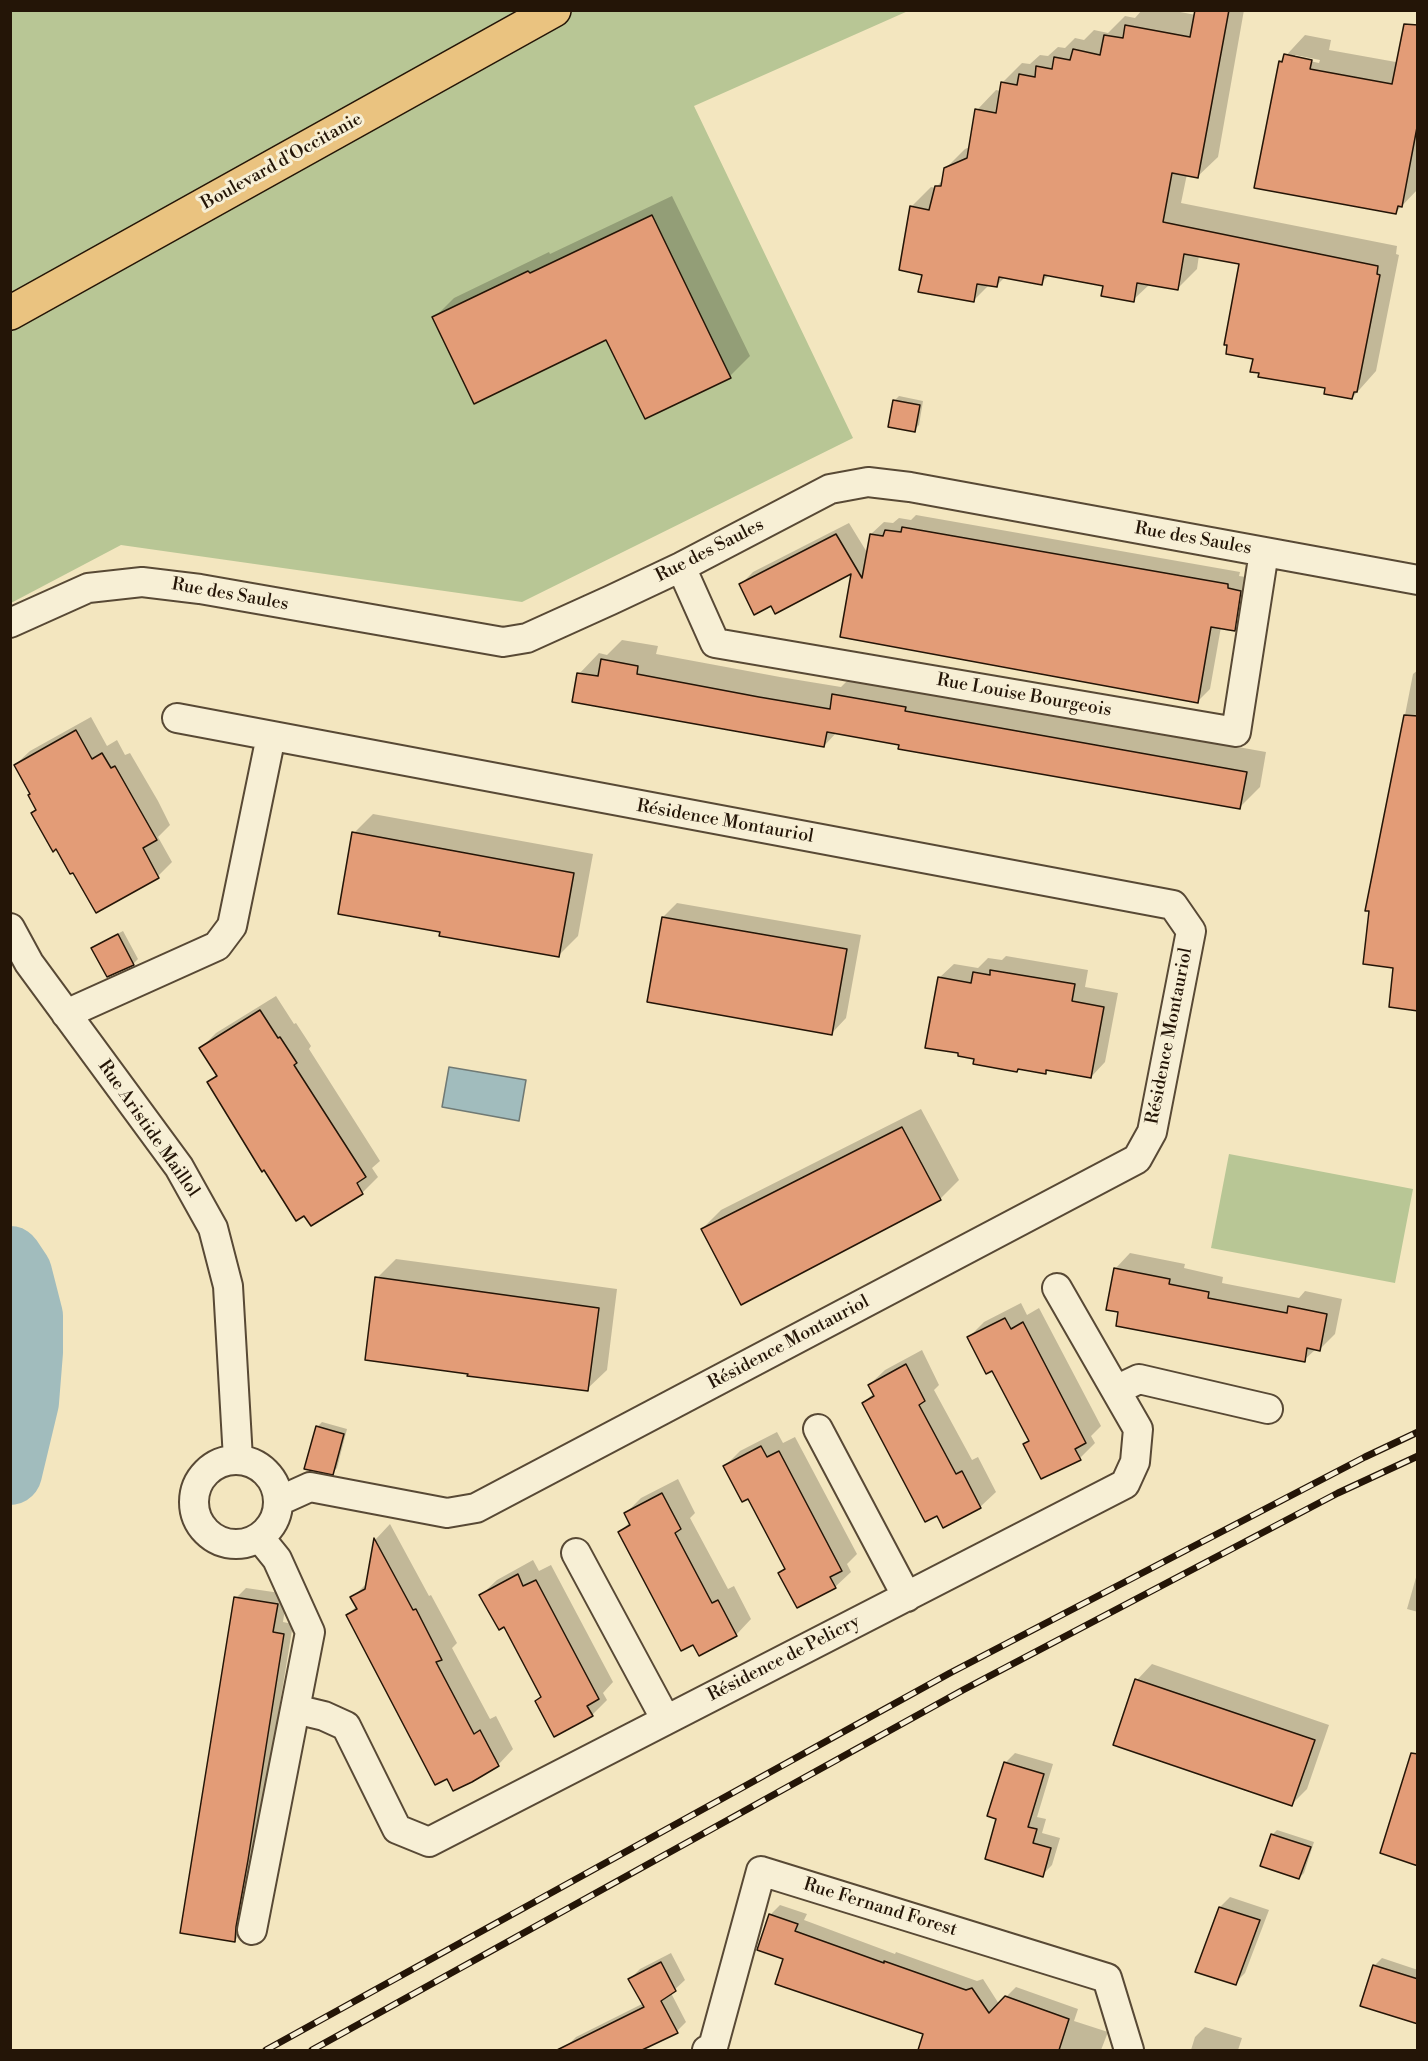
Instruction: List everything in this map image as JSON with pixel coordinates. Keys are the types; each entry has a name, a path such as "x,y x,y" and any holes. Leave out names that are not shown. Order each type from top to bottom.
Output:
{"main road":[{"name":"Boulevard d'Occitanie","path":"10,313 554,10"}],"street":[{"name":"Rue des Saules","path":"10,623 88,588 142,582 200,589 503,642 527,638 681,567 830,489 868,482 910,487 1418,580"},
{"name":"Rue Louise Bourgeois","path":"681,567 715,643 1236,732 1263,552"},
{"name":"Résidence Montauriol","path":"177,718 1173,905 1191,931 1152,1132 1137,1159 476,1508 447,1513 310,1487 279,1502"},
{"path":"66,1014 217,945 232,926 271,736"},
{"name":"Rue Aristide Maillol","path":"10,928 29,963 179,1167 213,1228 228,1286 238,1459"},
{"name":"Résidence de Pelicry","path":"296,1709 324,1716 346,1726 397,1829 429,1842 1125,1484 1135,1462 1138,1429 1057,1288"},
{"path":"1116,1390 1139,1379 1268,1409"},
{"path":"818,1429 907,1597"},
{"path":"238,1459 252,1462 265,1470 274,1482 279,1502 270,1528 260,1538 240,1544 226,1544 209,1535 199,1525 193,1498 197,1484 213,1465 238,1459"},
{"path":"252,1930 310,1632 277,1559 260,1538"},
{"path":"576,1553 666,1720"},
{"name":"Rue Fernand Forest","path":"707,2050 713,2047 761,1871 1107,1978 1129,2050"}],"green space":[{"path":"11,11 908,11 694,106 853,438 522,602 121,545 11,603"},
{"path":"1229,1154 1413,1189 1395,1283 1211,1248"}],"water":[{"path":"449,1067 526,1080 519,1121 442,1107"}],"building":[{"path":"1195,10 1229,10 1198,178 1172,173 1163,222 1378,266 1377,274 1380,275 1357,392 1354,392 1352,399 1324,394 1325,388 1258,377 1259,373 1250,372 1253,359 1226,354 1227,345 1224,345 1239,264 1184,254 1178,290 1137,283 1134,302 1101,296 1103,286 1044,275 1042,285 999,277 997,287 977,284 974,302 918,292 922,275 899,270 910,206 929,210 935,186 941,186 944,168 967,158 975,109 996,113 1001,82 1017,85 1019,74 1035,77 1036,66 1052,69 1054,57 1070,60 1073,49 1100,55 1104,35 1123,38 1125,25 1190,37"},
{"path":"1404,24 1418,25 1418,122 1402,207 1398,206 1396,214 1254,188 1279,61 1282,62 1284,54 1312,60 1310,69 1392,84"},
{"path":"652,215 731,378 645,419 606,340 474,404 432,317"},
{"path":"893,400 920,405 915,432 888,427"},
{"path":"902,527 1228,584 1228,588 1241,591 1235,631 1211,627 1198,703 840,637 851,574 775,614 771,606 754,615 739,584 836,534 862,578 870,534 883,536 885,530 901,532"},
{"path":"601,659 638,666 637,674 759,697 830,709 832,694 906,707 905,711 1247,772 1240,809 898,749 899,745 827,732 824,747 572,702 577,673 598,676"},
{"path":"1404,715 1418,716 1418,1011 1389,1007 1393,968 1363,964 1369,911 1365,911"},
{"path":"76,730 92,759 102,753 111,768 115,766 157,840 143,848 159,878 96,913 73,873 70,874 56,849 53,852 31,813 36,810 14,765"},
{"path":"352,832 574,873 559,957 439,936 440,932 338,914"},
{"path":"662,917 847,949 832,1035 647,1002"},
{"path":"118,934 134,965 107,977 91,948"},
{"path":"990,970 1075,984 1072,1001 1104,1007 1091,1078 1046,1070 1046,1074 1018,1069 1017,1072 973,1064 974,1059 958,1056 958,1053 925,1048 938,977 971,983 973,972 990,975"},
{"path":"260,1010 297,1063 294,1065 366,1177 357,1183 363,1194 311,1226 304,1216 296,1221 264,1170 262,1172 207,1082 217,1076 199,1048"},
{"path":"902,1127 941,1200 741,1305 701,1229"},
{"path":"1114,1268 1170,1279 1169,1284 1209,1292 1208,1298 1287,1313 1288,1306 1327,1314 1320,1351 1307,1348 1305,1362 1116,1326 1118,1312 1106,1310"},
{"path":"375,1277 599,1308 588,1391 467,1376 468,1374 365,1360"},
{"path":"1005,1318 1011,1329 1023,1322 1086,1443 1075,1449 1081,1460 1041,1479 1023,1444 1029,1441 992,1371 986,1374 967,1337"},
{"path":"906,1364 925,1401 919,1405 956,1474 962,1471 981,1508 943,1528 937,1516 925,1522 862,1403 874,1396 868,1385"},
{"path":"316,1426 344,1434 333,1475 304,1469"},
{"path":"761,1446 767,1457 779,1451 842,1571 830,1577 836,1588 797,1608 778,1573 785,1569 748,1499 742,1502 723,1466"},
{"path":"662,1493 681,1529 675,1533 712,1603 718,1600 737,1636 699,1656 693,1645 681,1651 618,1532 630,1525 624,1513"},
{"path":"374,1538 413,1610 416,1609 442,1660 436,1662 474,1734 480,1730 499,1766 453,1791 447,1779 435,1785 346,1615 357,1609 350,1597 365,1589"},
{"path":"518,1574 523,1586 536,1580 599,1699 587,1706 593,1716 554,1737 535,1701 541,1697 504,1627 499,1630 479,1595"},
{"path":"234,1597 278,1604 273,1632 284,1634 235,1942 180,1933"},
{"path":"1135,1679 1315,1740 1292,1806 1113,1745"},
{"path":"1411,1753 1418,1754 1418,1866 1380,1853"},
{"path":"1004,1762 1044,1774 1028,1827 1037,1829 1033,1843 1051,1848 1043,1877 985,1859 996,1819 987,1816"},
{"path":"1271,1834 1311,1847 1299,1879 1260,1866"},
{"path":"1219,1907 1260,1920 1236,1985 1195,1972"},
{"path":"769,1914 798,1924 795,1931 966,1990 972,1988 989,2013 1005,1996 1069,2019 1059,2050 918,2050 923,2034 775,1984 783,1959 757,1950"},
{"path":"661,1962 676,1991 661,2001 678,2033 642,2050 557,2050 644,2007 628,1979"},
{"path":"1373,1965 1418,1979 1418,2024 1360,2006"}],"waterway":[{"path":"10,1258 20,1273 31,1316 27,1402 10,1473"}],"railway":[{"path":"266,2050 950,1673 1365,1457 1418,1432"},
{"path":"312,2050 963,1690 1338,1493 1418,1456"}]}
